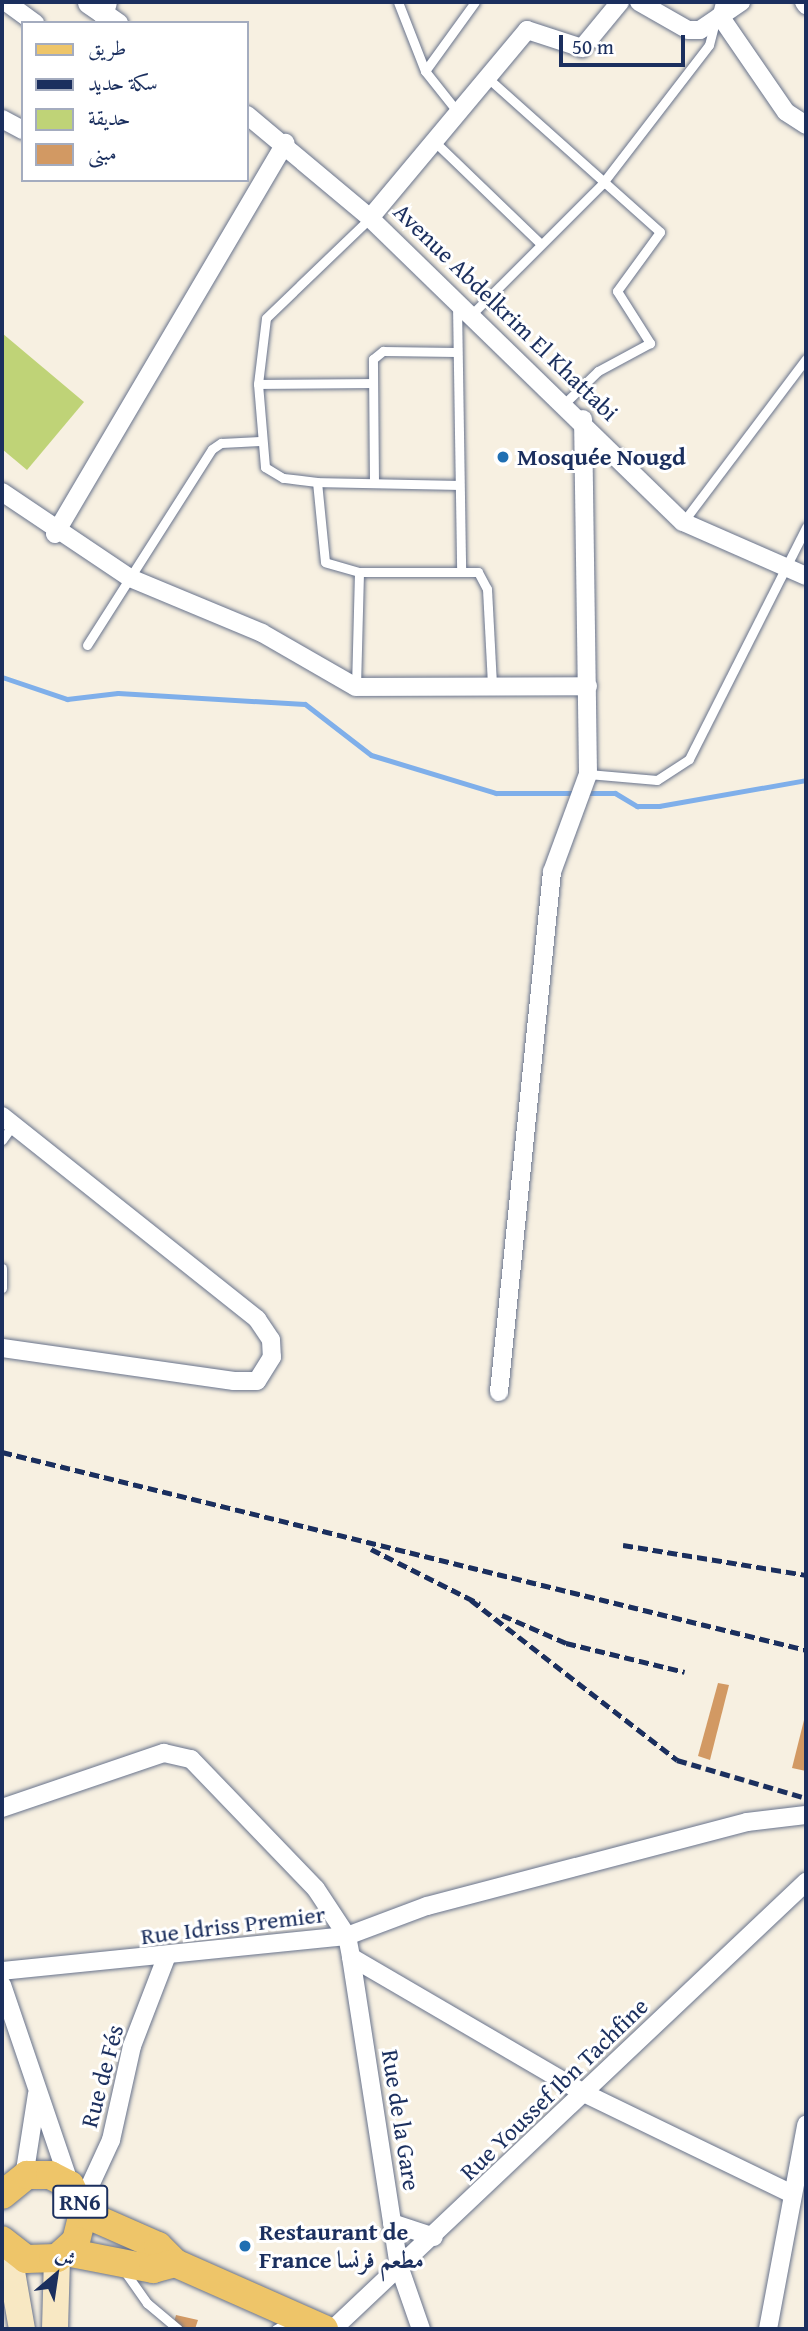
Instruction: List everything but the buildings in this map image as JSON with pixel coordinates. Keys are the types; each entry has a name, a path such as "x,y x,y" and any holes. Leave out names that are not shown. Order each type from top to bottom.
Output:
{"main road":[{"name":"RN6","path":"11,2183 50,2175 78,2201 158,2246 175,2263 286,2324 324,2329"},
{"name":"RN6","path":"61,2255 79,2235 78,2201"},
{"name":"RN6","path":"5,2244 36,2261 61,2255 153,2269 175,2263"},
{"path":"5,2244 22,2329"},
{"path":"58,2324 61,2255"}],"street":[{"path":"6,2 32,21"},
{"path":"370,218 461,116 527,30 582,48 620,2"},
{"path":"639,2 688,30 720,9 741,2"},
{"path":"720,9 786,112 806,125"},
{"name":"Avenue Abdelkrim El Khattabi","path":"248,116 285,143 370,218 464,310 566,402 683,522 806,576"},
{"path":"2,119 21,129"},
{"path":"55,534 285,143"},
{"path":"499,1392 552,872 588,774 583,419"},
{"path":"2,492 55,534 130,578 262,634 356,687 588,686"},
{"path":"2,1348 234,1381 257,1381 272,1357 271,1340 257,1319 7,1120"},
{"path":"2,1808 178,1754 281,1849 347,1936 427,1906 747,1822 806,1815"},
{"name":"Rue Youssef Ibn Tachfine","path":"333,2329 399,2266 434,2238 806,1882"},
{"name":"Rue Idriss Premier","path":"2,1971 166,1958 347,1936 351,1957"},
{"path":"351,1957 584,2093 798,2195"},
{"name":"Rue de la Gare","path":"351,1957 399,2266 421,2329"},
{"name":"Rue de Fés","path":"78,2201 111,2140 132,2046 166,1958"},
{"path":"2,1985 78,2201"},
{"path":"11,2183 38,2090"},
{"path":"768,2329 798,2195 806,2125"},
{"path":"392,2223 434,2238"}],"lane":[{"path":"398,2 425,71 461,116"},
{"path":"425,71 475,2"},
{"path":"461,568 456,485 456,352 464,310 602,184 709,45 720,9"},
{"path":"490,79 602,184 660,232 617,291 650,343 609,363 566,402"},
{"path":"437,144 540,243"},
{"path":"370,218 266,318 258,384 260,441 269,472 317,482 456,485"},
{"path":"374,482 373,359 383,351 456,352"},
{"path":"683,522 806,359"},
{"path":"258,384 372,383"},
{"path":"87,645 212,449 260,441"},
{"path":"317,482 324,562 359,572 461,568 478,572 487,589 492,686"},
{"path":"588,774 657,780 690,759 783,568 806,527"},
{"path":"356,687 359,572"},
{"path":"2,1140 7,1120"},
{"path":"2,1268 2,1287"},
{"path":"121,2264 147,2303 178,2329"}],"green space":[{"path":"2,333 84,402 27,470 2,449"}],"waterway":[{"path":"2,677 67,699 118,693 305,704 371,755 496,793 615,793 637,806 659,806 806,780"}],"railway":[{"path":"2,1452 806,1650"},
{"path":"623,1545 806,1575"},
{"path":"371,1549 480,1604"},
{"path":"471,1600 677,1760 806,1798"},
{"path":"502,1615 566,1643 685,1672"}],"place":[{"name":"Mosquée Nougd","path":"503,457"},
{"name":"Restaurant de France مطعم فرنسا","path":"245,2246"}]}
